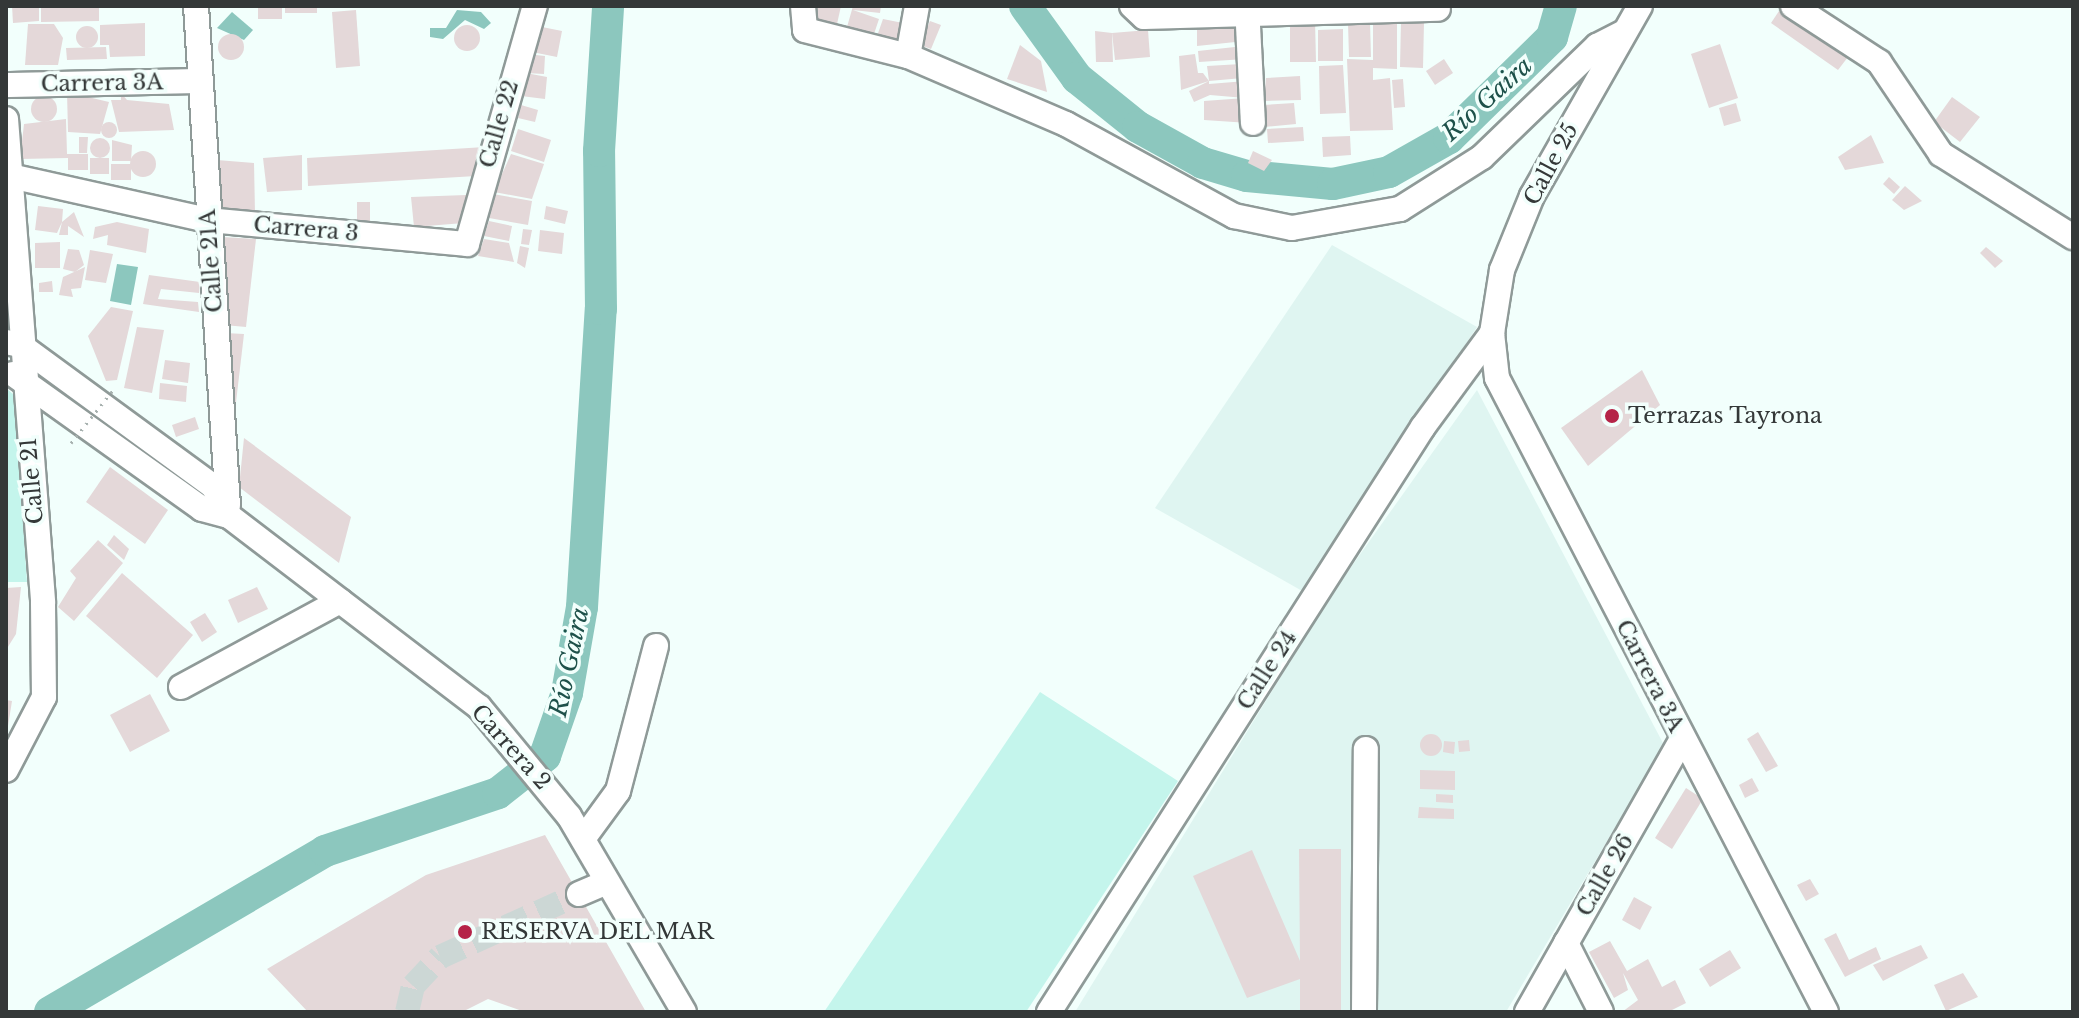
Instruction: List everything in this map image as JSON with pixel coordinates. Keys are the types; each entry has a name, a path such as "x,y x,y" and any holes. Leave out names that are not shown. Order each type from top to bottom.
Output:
{"street":[{"name":"Calle 21A","path":"196,6 198,81 229,516"},
{"name":"Calle 22","path":"467,244 535,6"},
{"path":"803,6 805,30 908,56 1066,124 1234,216 1292,228 1400,209 1482,157 1597,46 1624,32"},
{"path":"908,56 917,6"},
{"name":"Calle 25","path":"1492,333 1502,270 1532,196 1640,6"},
{"path":"1793,6 1879,62 1941,154 2073,237"},
{"path":"1138,12 1438,9"},
{"path":"1248,11 1253,123"},
{"name":"Carrera 3A","path":"6,85 198,81"},
{"name":"Calle 21","path":"6,119 14,374 43,603 44,697 24,744 6,770"},
{"name":"Carrera 3","path":"8,176 208,220 467,244"},
{"name":"Carrera 3A","path":"1492,333 1497,378 1826,1012"},
{"name":"Calle 24","path":"1049,1012 1423,427 1492,333"},
{"name":"Carrera 2","path":"13,344 213,486 229,516"},
{"name":"Carrera 2","path":"14,374 202,509 229,516 479,707 523,754 569,816 684,1012"},
{"path":"181,687 340,601"},
{"path":"583,839 618,791 656,646"},
{"name":"Calle 26","path":"1527,1012 1682,739"},
{"path":"1364,1012 1366,749"},
{"path":"579,894 607,882"},
{"path":"1566,943 1601,1012"}],"path":[{"path":"71,443 113,390"}],"shaded area":[{"path":"1332,245 1477,327 1304,592 1155,508"},
{"path":"1477,390 1664,745 1506,1012 1075,1012 1329,598"}],"green space":[{"path":"6,388 15,396 27,582 6,582"},
{"path":"1040,692 1178,781 1026,1012 824,1012"}],"water":[{"path":"457,10 481,12 491,23 484,29 465,20 443,39 430,37 430,28 446,28"},
{"path":"232,12 253,30 244,40 217,28"},
{"path":"117,264 138,267 131,305 110,301"}],"building":[{"path":"12,6 39,6 39,21 13,23"},
{"path":"41,6 99,6 99,21 41,22"},
{"path":"258,6 282,6 282,19 258,19"},
{"path":"285,6 317,6 317,13 285,13"},
{"path":"807,6 841,6 837,24 806,17"},
{"path":"853,6 881,6 880,13 853,10 879,19 874,34 847,27"},
{"path":"356,10 360,66 336,68 332,12"},
{"path":"1779,11 1848,57 1838,70 1771,23"},
{"path":"883,19 908,24 902,49 876,39"},
{"path":"1315,20 1316,62 1290,62 1290,21"},
{"path":"930,21 941,25 931,49 920,45"},
{"path":"1401,21 1424,22 1423,68 1400,67"},
{"path":"1370,22 1371,57 1349,57 1348,23"},
{"path":"1373,22 1397,22 1397,69 1373,68 1373,80 1390,78 1393,130 1350,131 1347,59 1373,60"},
{"path":"145,23 145,56 110,57 109,45 100,45 100,25"},
{"path":"28,24 54,24 63,38 58,65 25,65"},
{"path":"467,25 476,29 480,38 476,47 467,51 458,47 454,38 458,29"},
{"path":"1243,25 1245,41 1197,46 1197,29"},
{"path":"87,26 95,29 98,37 95,45 87,48 79,45 76,37 79,29"},
{"path":"537,26 562,31 557,57 532,52"},
{"path":"1343,29 1343,61 1318,61 1318,30"},
{"path":"1148,30 1150,57 1115,60 1112,33"},
{"path":"1095,31 1112,33 1113,62 1096,62"},
{"path":"231,34 240,38 244,47 240,56 231,60 222,56 218,47 222,38"},
{"path":"1720,44 1738,98 1709,108 1691,54"},
{"path":"1020,45 1041,61 1047,92 1007,79"},
{"path":"1244,46 1245,59 1199,62 1198,51"},
{"path":"106,47 107,59 67,60 66,48"},
{"path":"527,54 545,56 544,74 526,73 547,77 545,99 521,96"},
{"path":"1195,54 1198,73 1203,73 1209,81 1181,90 1179,56"},
{"path":"1444,59 1453,73 1435,85 1426,71"},
{"path":"1241,64 1243,78 1209,81 1207,66"},
{"path":"1343,65 1346,113 1320,114 1319,66"},
{"path":"1300,76 1301,100 1264,101 1266,78"},
{"path":"1403,79 1405,107 1394,108 1392,80"},
{"path":"1209,81 1209,84 1246,81 1249,123 1204,120 1204,101 1245,98 1210,95 1194,102 1189,91"},
{"path":"67,92 109,102 100,134 68,132"},
{"path":"121,93 127,100 169,104 174,130 119,132 111,100 121,100"},
{"path":"44,96 53,100 57,109 53,118 44,122 35,118 31,109 35,100"},
{"path":"1952,97 1980,117 1960,142 1934,122"},
{"path":"1294,103 1296,124 1264,127 1262,105"},
{"path":"1736,103 1741,121 1724,126 1719,108"},
{"path":"521,105 538,110 535,122 518,118"},
{"path":"66,119 67,154 88,154 88,170 68,170 68,158 20,159 24,124"},
{"path":"109,122 117,130 109,138 101,130"},
{"path":"1303,127 1304,141 1268,143 1267,129"},
{"path":"518,129 551,140 544,162 511,151"},
{"path":"1871,135 1884,163 1845,170 1838,157"},
{"path":"1350,136 1351,155 1323,157 1322,137"},
{"path":"79,137 88,137 87,153 79,153"},
{"path":"100,138 107,141 110,148 107,155 100,158 93,155 90,148 93,141"},
{"path":"112,140 132,145 131,161 112,161"},
{"path":"485,147 476,176 308,186 307,158"},
{"path":"143,151 152,155 156,164 152,173 143,177 134,173 130,164 134,155"},
{"path":"1253,151 1272,160 1264,171 1248,163"},
{"path":"511,154 544,164 532,199 494,192"},
{"path":"302,155 302,190 267,192 263,158"},
{"path":"90,158 109,158 109,174 90,174"},
{"path":"217,160 254,163 255,213 223,213"},
{"path":"111,164 131,164 131,180 111,180"},
{"path":"1889,177 1900,187 1894,194 1883,184"},
{"path":"1905,186 1922,201 1904,210 1892,200"},
{"path":"493,194 532,201 528,225 489,218"},
{"path":"466,195 464,223 414,227 411,197"},
{"path":"357,202 370,202 370,224 357,225"},
{"path":"38,206 63,209 57,233 35,230"},
{"path":"546,206 568,211 565,224 544,219"},
{"path":"74,212 84,237 68,226 68,235 59,235 62,222"},
{"path":"489,221 512,226 509,241 484,236"},
{"path":"117,222 149,229 146,253 107,245 108,235 93,239 95,227"},
{"path":"523,229 532,230 529,245 521,244"},
{"path":"540,230 564,233 562,254 538,251"},
{"path":"222,237 256,239 246,327 224,325"},
{"path":"484,239 509,243 514,262 478,256"},
{"path":"60,242 60,268 35,268 35,243"},
{"path":"520,246 529,248 525,268 517,263"},
{"path":"1986,247 2003,261 1995,268 1980,253"},
{"path":"68,249 79,250 84,265 75,272 63,269"},
{"path":"90,250 113,254 106,283 85,280"},
{"path":"85,267 81,288 71,289 73,297 59,295 63,277"},
{"path":"149,275 200,282 199,293 161,289 158,299 198,302 199,312 143,304"},
{"path":"52,281 53,292 39,292 39,283"},
{"path":"111,307 133,311 117,380 106,381 88,336"},
{"path":"137,327 164,330 152,393 124,388"},
{"path":"225,333 244,334 233,428"},
{"path":"165,360 190,363 188,383 162,379"},
{"name":"Terrazas Tayrona","path":"1642,370 1660,405 1588,466 1561,428"},
{"path":"160,383 187,386 186,402 159,399"},
{"path":"195,417 199,429 176,437 172,425"},
{"path":"244,438 351,517 339,563 239,487"},
{"path":"110,467 168,510 145,544 86,502"},
{"path":"114,535 129,549 124,560 107,545"},
{"path":"98,540 123,563 74,621 58,607 76,578 70,571"},
{"path":"122,573 193,635 157,678 86,616"},
{"path":"21,587 16,634 6,650 6,588"},
{"path":"257,587 268,609 238,623 228,600"},
{"path":"205,613 217,632 202,642 190,622"},
{"path":"150,694 170,731 130,752 110,715"},
{"path":"6,700 12,701 8,726 6,726"},
{"path":"1758,732 1778,766 1766,772 1747,739"},
{"path":"1427,734 1435,734 1442,745 1435,756 1427,756 1420,749 1420,741"},
{"path":"1469,740 1470,751 1459,752 1458,741"},
{"path":"1444,741 1455,742 1454,754 1443,752"},
{"path":"1420,770 1455,771 1455,790 1420,789"},
{"path":"1752,778 1759,791 1745,798 1739,785"},
{"path":"1686,788 1703,799 1672,849 1655,838"},
{"path":"1436,794 1453,795 1453,803 1436,802"},
{"path":"1419,807 1454,809 1454,819 1418,818"},
{"name":"RESERVA DEL MAR","path":"545,835 646,1012 525,1012 488,999 462,1012 308,1012 267,969 426,875"},
{"path":"1299,849 1341,849 1341,1012 1300,1012 1300,979 1247,998 1193,876 1252,850 1300,961"},
{"path":"1810,879 1819,894 1806,901 1797,885"},
{"path":"1634,897 1652,907 1640,930 1622,920"},
{"path":"1836,933 1849,960 1876,947 1881,959 1845,977 1824,939"},
{"path":"1610,941 1627,971 1648,959 1662,987 1675,980 1686,1003 1668,1012 1622,1012 1638,1000 1623,973 1628,990 1614,998 1589,952"},
{"path":"1921,945 1928,958 1883,981 1873,965"},
{"path":"1730,950 1741,968 1710,987 1699,969"},
{"path":"1963,973 1978,997 1946,1011 1934,985"}],"waterway":[{"name":"Río Gaira","path":"50,1012 325,851 498,793 545,756 567,693 582,607 601,309 599,151 608,6"},
{"name":"Río Gaira","path":"1025,6 1077,78 1138,127 1203,163 1247,176 1333,184 1389,172 1449,138 1552,37 1561,6"}],"tunnel":[{"path":"407,1012 413,986 440,957 579,894"}],"place":[{"name":"Terrazas Tayrona","path":"1612,416"},
{"name":"RESERVA DEL MAR","path":"465,932"}]}
